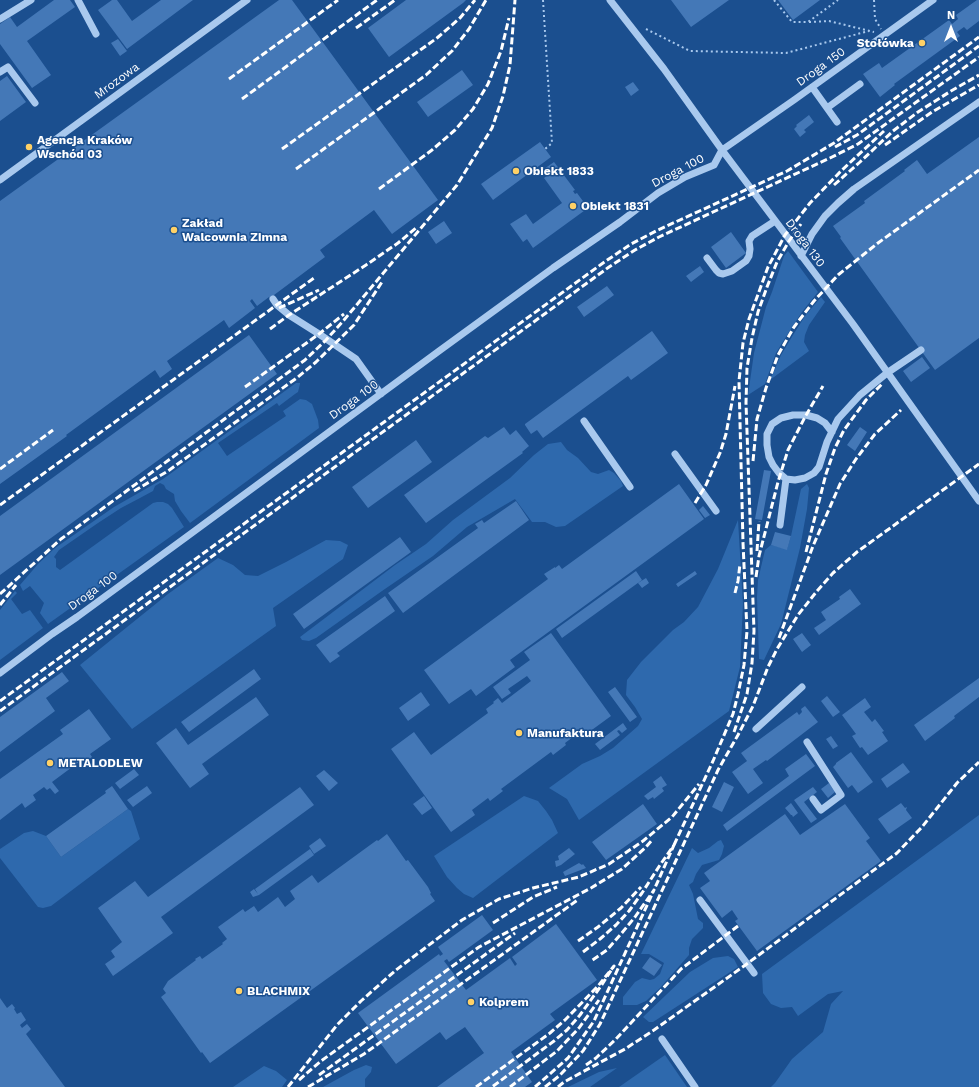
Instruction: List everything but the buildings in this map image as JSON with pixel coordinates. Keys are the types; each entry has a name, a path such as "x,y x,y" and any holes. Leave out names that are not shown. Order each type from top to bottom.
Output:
{"street":[{"path":"0,19 30,0"},
{"path":"78,0 96,34"},
{"path":"234,0 236,9"},
{"name":"Mrozowa","path":"0,180 247,0"},
{"name":"Droga 130","path":"610,0 664,69 722,150 853,324 979,501"},
{"name":"Droga 150","path":"722,150 933,0"},
{"path":"0,72 8,67 35,103"},
{"path":"827,108 860,84"},
{"path":"812,87 837,122"},
{"path":"801,256 812,234 825,216 854,189 979,102"},
{"name":"Droga 100","path":"0,673 553,268 620,222 658,193 714,164 722,150"},
{"path":"707,258 719,273 723,274 732,271 746,262 749,256 749,241 752,236 775,221"},
{"path":"273,299 277,305 289,315 356,359 381,394"},
{"path":"832,432 826,423 817,418 806,415 793,415 781,418 772,424 767,434 769,457 779,473 786,479 795,480 805,478 814,472 819,467 838,419 860,395 887,373 920,350"},
{"path":"584,421 630,487"},
{"path":"675,454 716,511"},
{"path":"780,525 786,479"},
{"path":"756,729 802,687"},
{"path":"807,742 841,796 821,810 813,800"},
{"path":"700,900 754,973"},
{"path":"662,1039 695,1087"}],"path":[{"path":"543,0 552,143 545,149"},
{"path":"774,0 792,22 829,21 884,35"},
{"path":"808,22 838,0"},
{"path":"874,0 875,19 884,35"},
{"path":"646,29 690,51 786,53 869,31"}],"shaded area":[{"path":"788,251 818,292 802,312 776,353 765,384 748,395 754,353 766,307 784,256"},
{"path":"821,297 825,302 809,325 805,335 804,342 809,351 770,380 781,355 793,335 805,316"},
{"path":"296,383 300,383 298,392 279,406 277,403 218,443 227,456 286,416 283,411 300,399 306,400 312,404 318,420 319,428 190,523 175,501 174,494 160,483 155,486 153,491 121,508 59,550 54,557 56,559 56,567 60,570 153,503 157,502 168,504 184,527 48,624 40,613 44,603 30,586 23,591 20,585 38,564 55,548 114,507 163,479"},
{"path":"561,442 567,450 578,458 591,472 598,474 609,470 621,481 623,486 565,526 556,527 545,522 532,522 515,499 467,527 433,556 316,638 309,641 302,640 300,637 395,565 426,544 453,520 510,478 548,444"},
{"path":"807,484 809,488 807,509 800,548 781,624 764,660 759,659 757,597 758,580 765,550 771,545 787,549 801,489"},
{"path":"738,520 743,604 740,667 729,711 579,820 567,799 549,788 582,764 613,748 638,726 642,719 626,695 627,680 641,662 698,607 718,569"},
{"path":"326,540 340,541 348,545 343,559 273,608 276,626 132,729 80,665 168,594 218,558 233,565 245,575 258,576"},
{"path":"15,591 17,593 11,599 22,614 30,610 43,628 0,660 0,610"},
{"path":"524,796 538,801 552,820 558,833 473,898 464,894 447,877 434,856"},
{"path":"128,809 131,811 140,839 51,906 43,908 38,907 0,858 0,849 24,833 33,831 46,836 61,857"},
{"path":"979,815 979,1087 771,1087 792,1059 823,1032 831,1004 843,991 828,994 798,1016 792,1007 781,1008 771,1004 763,993 762,974"},
{"path":"721,840 724,846 719,860 702,865 693,882 689,885 693,894 698,919 703,923 703,928 692,939 689,948 689,955 660,988 646,1001 637,1005 623,1005 623,997 635,982 642,978 650,980 654,979 660,974 664,963 649,954 641,954 692,848 698,853"},
{"path":"728,956 734,959 738,967 653,1022 649,1022 643,1017 690,972 713,958"},
{"path":"665,1055 687,1087 619,1087"},
{"path":"366,1065 372,1067 371,1072 365,1079 365,1087 323,1087 354,1070"},
{"path":"264,1066 276,1071 287,1080 282,1087 233,1087"},
{"path":"617,1068 590,1087 568,1087 599,1072"}],"railway":[{"path":"229,79 338,0"},
{"path":"242,99 377,0"},
{"path":"356,28 395,0"},
{"path":"282,149 437,38 460,18 475,0"},
{"path":"296,169 426,75 452,51 469,29 486,0"},
{"path":"0,594 61,539 305,360 344,320 457,185 492,128 503,96 510,65 515,0"},
{"path":"379,189 432,150 455,130 473,109 488,84 501,51 509,18"},
{"path":"0,701 631,244 658,230 787,171 834,143 979,37"},
{"path":"835,147 857,135 979,46"},
{"path":"0,711 609,267 635,250 659,237 858,144 979,57"},
{"path":"834,185 893,131 918,112 979,75"},
{"path":"885,145 932,112 979,85"},
{"path":"674,845 733,714 744,665 747,631 739,381 743,343 749,319 768,267 785,235 810,203 842,170 884,131"},
{"path":"753,461 757,419 778,355 794,327 814,301 838,275 878,243 979,170"},
{"path":"734,732 747,694 752,663 754,631 746,403 747,368 758,312 767,287 777,262 801,224"},
{"path":"270,329 398,243 416,228"},
{"path":"0,505 314,278"},
{"path":"134,491 168,471 298,377 316,362 354,325 382,282"},
{"path":"279,308 319,290"},
{"path":"245,387 319,334 344,314"},
{"path":"806,552 826,474 835,448 844,430 866,400 882,384"},
{"path":"695,503 706,485 720,453 726,434 735,386"},
{"path":"756,577 759,556 778,482 788,450 823,386"},
{"path":"779,638 813,546 840,484 856,459 875,434 901,410"},
{"path":"0,469 53,430"},
{"path":"545,1087 559,1076 583,1051 600,1024 718,770 753,706 768,667 777,649 798,615 833,573 857,552 979,464"},
{"path":"757,551 759,521"},
{"path":"735,593 740,564"},
{"path":"0,605 16,585"},
{"path":"558,1087 564,1082 625,1049 654,1030 744,966 897,853 922,827 957,783 979,762"},
{"path":"288,1087 337,1025 361,1001 396,970 462,920 499,899 533,888 579,877 609,864 643,841 672,817 699,784"},
{"path":"299,1080 321,1061 479,947 591,888 622,869 653,839"},
{"path":"583,952 616,925 629,911 674,845 654,890"},
{"path":"493,923 533,897 557,887"},
{"path":"578,941 621,908 641,887"},
{"path":"535,1087 568,1058 594,1021 654,890 635,917 607,950 591,961"},
{"path":"308,1087 364,1054 579,899"},
{"path":"586,1065 596,1058 616,1039 681,969 738,926"},
{"path":"319,1075 515,933"},
{"path":"476,1087 550,1033 565,1020 598,986 614,966 580,1015 567,1030 492,1087"},
{"path":"510,1087 557,1051 579,1028 599,1000"}],"place":[{"name":"Stołówka","path":"922,43"},
{"name":"Agencja Kraków Wschód 03","path":"29,147"},
{"name":"Obiekt 1833","path":"516,171"},
{"name":"Obiekt 1831","path":"573,206"},
{"name":"Zakład Walcownia Zimna","path":"174,230"},
{"name":"Manufaktura","path":"519,733"},
{"name":"METALODLEW","path":"50,763"},
{"name":"BLACHMIX","path":"239,991"},
{"name":"Kolprem","path":"471,1002"}]}
